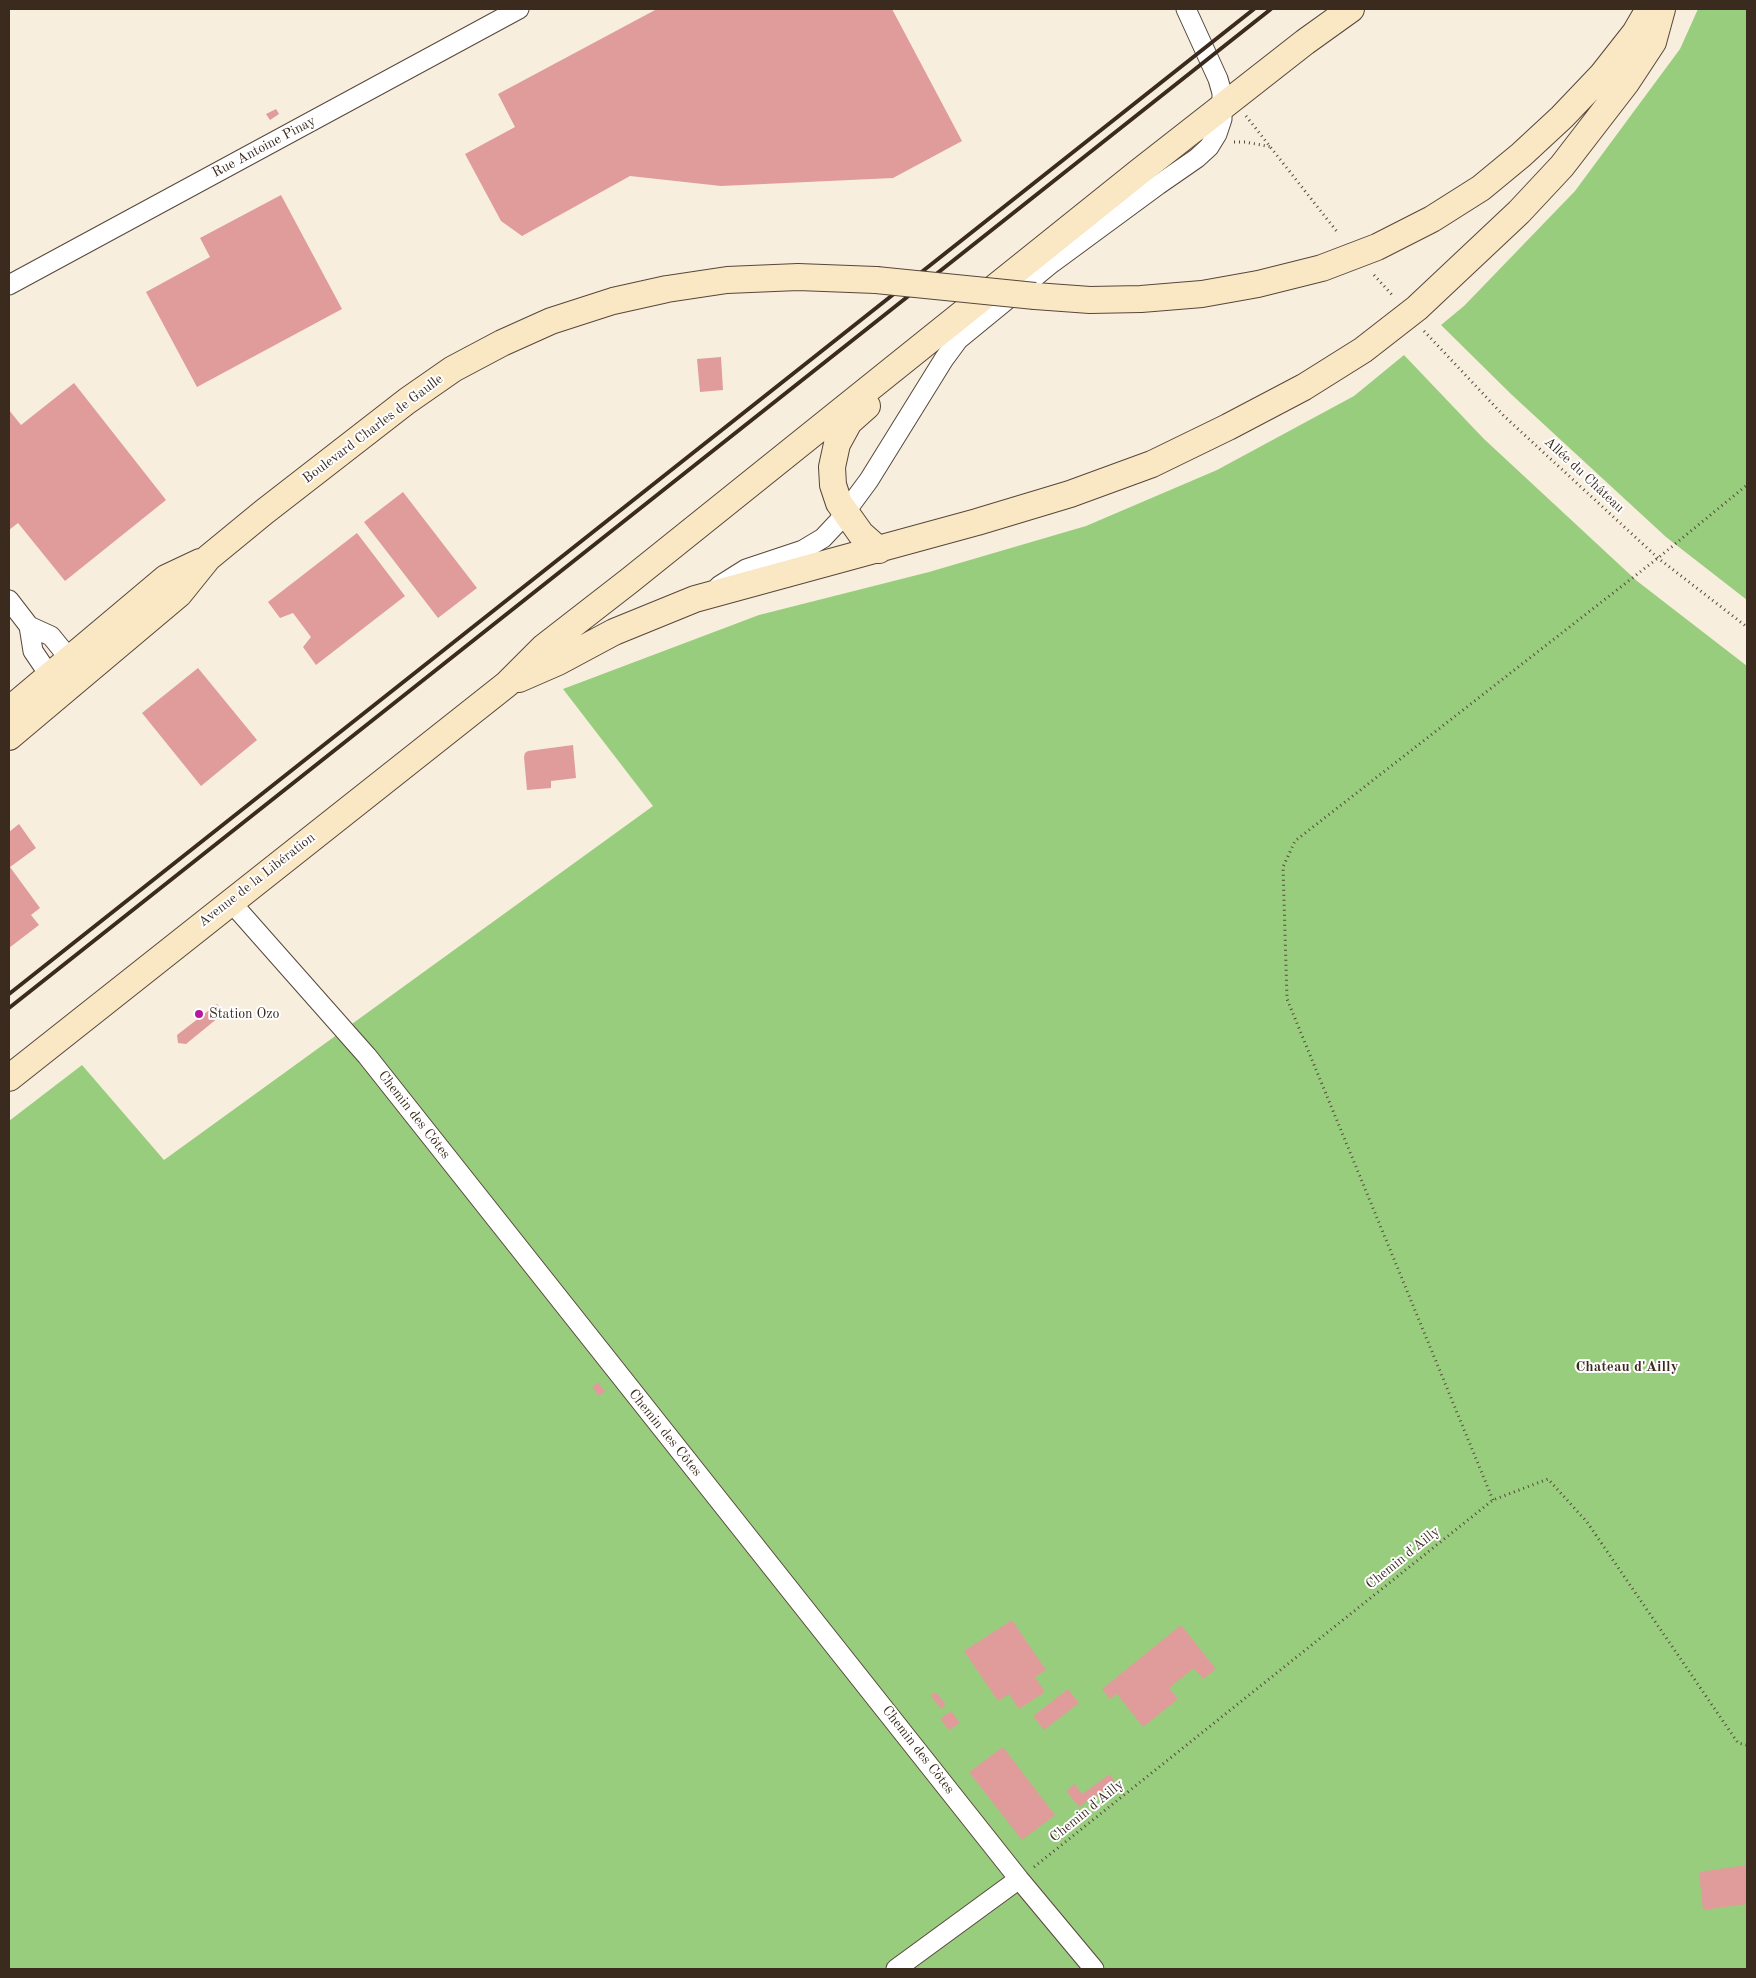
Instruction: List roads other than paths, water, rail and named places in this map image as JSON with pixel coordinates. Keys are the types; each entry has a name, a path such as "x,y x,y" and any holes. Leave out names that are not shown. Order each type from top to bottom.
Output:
{"street":[{"name":"Rue Antoine Pinay","path":"9,285 519,9"},
{"path":"695,599 746,570 803,550 823,538 846,512 869,480 944,359 958,340 1052,263 1210,147 1218,134 1228,103 1186,9"},
{"path":"507,684 544,646 629,581 1228,103 1351,9"},
{"name":"Boulevard Charles de Gaulle","path":"9,736 56,684 76,667 166,578 208,558 407,401 461,365 502,343 550,322 614,301 667,289 727,280 798,277 876,280 1036,296 1090,300 1132,300 1202,294 1258,284 1322,268 1377,247 1432,219 1481,188 1521,155 1562,117 1602,75 1634,33 1649,9"},
{"path":"507,684 558,662 614,632 695,599 977,522 1061,497 1152,464 1304,387 1363,350 1418,308 1519,212 1562,166 1626,84 1653,42 1662,9"},
{"path":"878,550 862,534 839,503 832,467 837,444 849,422 875,400 910,356"},
{"path":"9,600 29,626 51,636 76,667"},
{"path":"29,626 33,651 56,684"},
{"name":"Boulevard Charles de Gaulle","path":"9,710 56,684"},
{"name":"Avenue de la Libération","path":"9,1078 230,901 507,684"},
{"name":"Chemin des Côtes","path":"230,901 367,1056 1019,1879 1094,1969"},
{"path":"896,1969 1019,1879"}],"railway":[{"path":"9,994 1254,9"},
{"path":"9,1008 1271,9"}],"place":[{"name":"Station Ozo","path":"199,1014"}],"district":[{"name":"Chateau d'Ailly","path":"1627,1367"}]}
